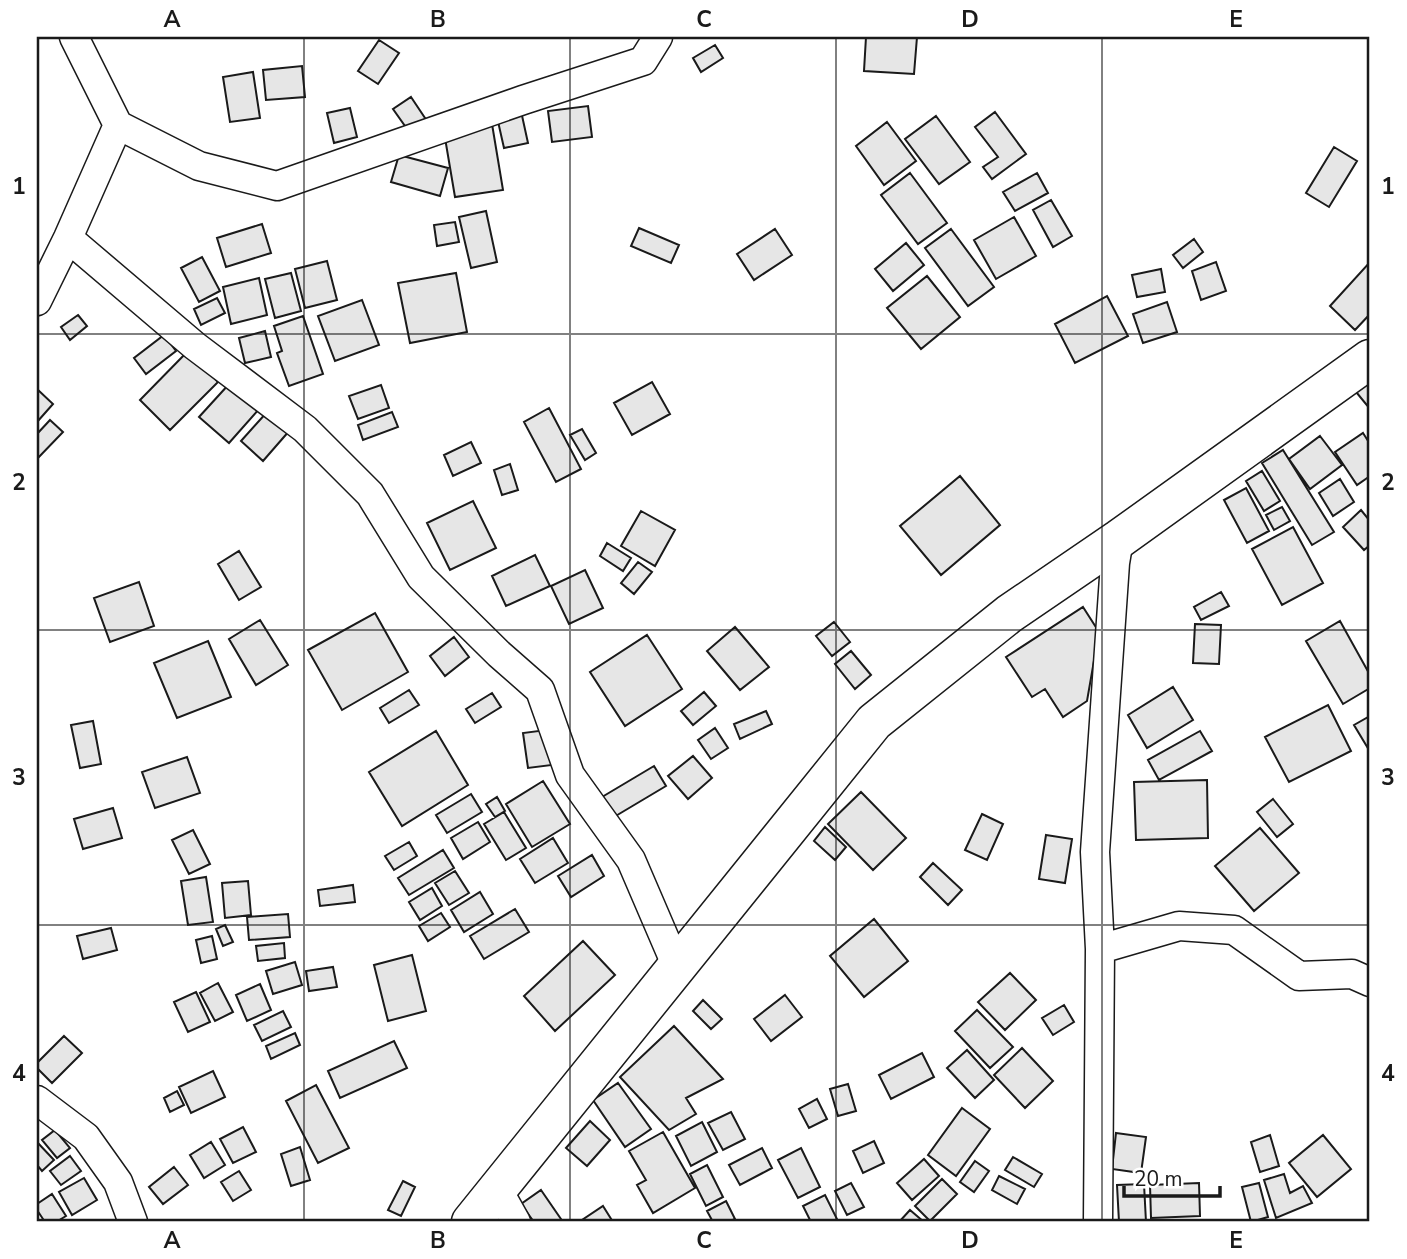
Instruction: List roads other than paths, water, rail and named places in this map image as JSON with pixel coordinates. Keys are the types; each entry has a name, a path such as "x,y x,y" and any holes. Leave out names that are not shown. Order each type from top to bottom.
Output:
{"street":[{"path":"74,37 118,125 200,166 277,186 643,61 658,37"},
{"path":"37,301 118,125"},
{"path":"68,238 195,346 305,429 370,494 421,577 499,654 540,690 570,775 631,860 677,967"},
{"path":"471,1222 874,722 1009,614 1119,539 1370,359"},
{"path":"1098,1222 1100,949 1095,852 1115,563 1119,539"},
{"path":"1100,949 1179,926 1234,930 1299,976 1352,974 1370,982"},
{"path":"37,1100 86,1137 118,1182 132,1222"},
{"path":"497,1188 516,1222"}]}
